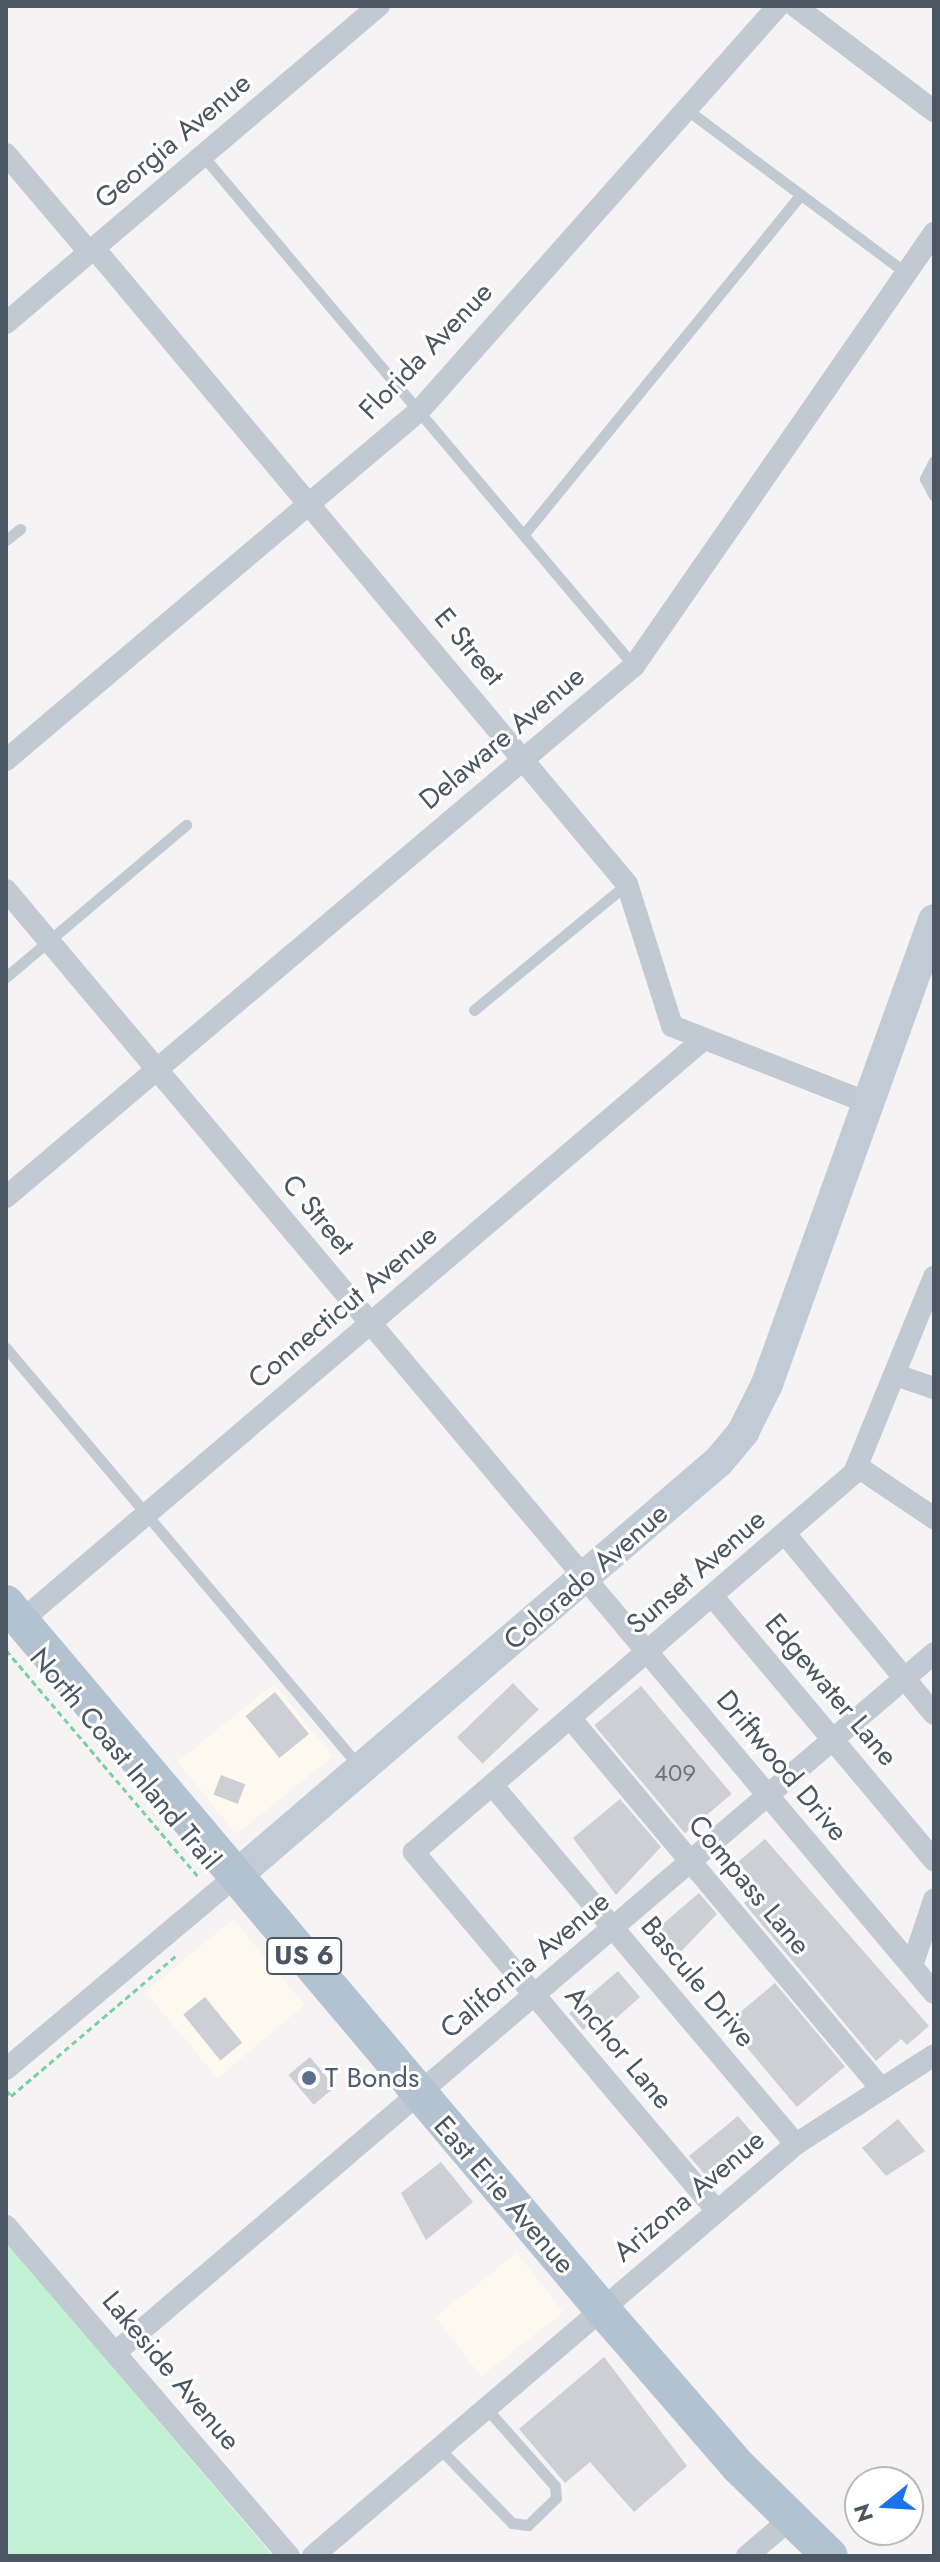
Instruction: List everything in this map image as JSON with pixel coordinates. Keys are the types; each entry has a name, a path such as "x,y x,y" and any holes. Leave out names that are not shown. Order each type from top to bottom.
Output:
{"main road":[{"name":"Colorado Avenue","path":"225,1885 719,1461 752,1416 934,920"},
{"name":"East Erie Avenue","path":"11,1624 225,1885 418,2095 602,2309 816,2548"}],"street":[{"name":"Georgia Avenue","path":"6,323 379,6"},
{"name":"Florida Avenue","path":"6,760 420,410 778,6"},
{"path":"795,6 934,111"},
{"name":"E Street","path":"6,154 309,503 627,884 672,1026 868,1103"},
{"name":"Delaware Avenue","path":"6,1197 634,666 934,233"},
{"name":"C Street","path":"6,890 584,1579"},
{"name":"Connecticut Avenue","path":"11,1624 704,1039"},
{"name":"Sunset Avenue","path":"414,1852 786,1535 858,1467 899,1376 934,1279"},
{"path":"899,1376 934,1388"},
{"path":"858,1467 934,1518"},
{"path":"786,1535 934,1714"},
{"name":"Driftwood Drive","path":"584,1579 934,1993"},
{"name":"Edgewater Lane","path":"713,1597 934,1860"},
{"name":"California Avenue","path":"116,2352 907,1680 934,1653"},
{"name":"Compass Lane","path":"571,1719 881,2088"},
{"name":"Bascule Drive","path":"493,1786 796,2144"},
{"name":"Anchor Lane","path":"414,1852 717,2211"},
{"name":"Colorado Avenue","path":"7,2065 225,1885"},
{"path":"912,1966 934,1900"},
{"name":"Arizona Avenue","path":"313,2556 796,2144 934,2055"},
{"name":"Lakeside Avenue","path":"6,2226 289,2556"},
{"path":"747,2556 816,2548"}],"lane":[{"path":"686,109 906,273"},
{"path":"203,156 634,666"},
{"path":"524,534 800,195"},
{"path":"934,461 925,479 934,496"},
{"path":"6,540 20,529"},
{"path":"6,977 186,825"},
{"path":"474,1010 627,884"},
{"path":"6,1348 361,1769"},
{"path":"439,2448 512,2523 528,2525 556,2498 555,2486 486,2408"}],"path":[{"name":"North Coast Inland Trail","path":"11,1624 225,1885"}],"shaded area":[{"path":"274,1684 333,1756 236,1834 178,1762"},
{"path":"233,1919 305,2005 218,2078 146,1992"},
{"path":"517,2253 563,2312 481,2376 435,2317"}],"green space":[{"path":"6,2241 21,2259 273,2556 6,2556"}],"building":[{"path":"513,1683 539,1710 483,1764 457,1737"},
{"path":"641,1686 732,1794 685,1833 594,1725"},
{"path":"275,1692 309,1734 279,1758 245,1716"},
{"path":"221,1775 245,1784 238,1804 213,1795"},
{"path":"620,1799 661,1847 616,1895 573,1838"},
{"path":"765,1839 929,2026 907,2045 901,2039 876,2061 744,1903 761,1889 738,1862"},
{"path":"699,1893 717,1914 673,1960 651,1934"},
{"path":"618,1971 640,1997 604,2029 595,2019 583,2030 569,2013"},
{"path":"775,1983 845,2066 797,2107 727,2023"},
{"path":"205,1997 242,2043 220,2060 183,2015"},
{"path":"310,2057 335,2087 314,2105 289,2075"},
{"path":"738,2116 760,2142 707,2177 689,2156"},
{"path":"898,2119 925,2151 886,2176 862,2148"},
{"path":"441,2162 473,2202 426,2240 401,2193"},
{"path":"604,2357 687,2466 634,2512 590,2462 565,2483 519,2429"}],"place":[{"name":"T Bonds","path":"309,2078"}]}
